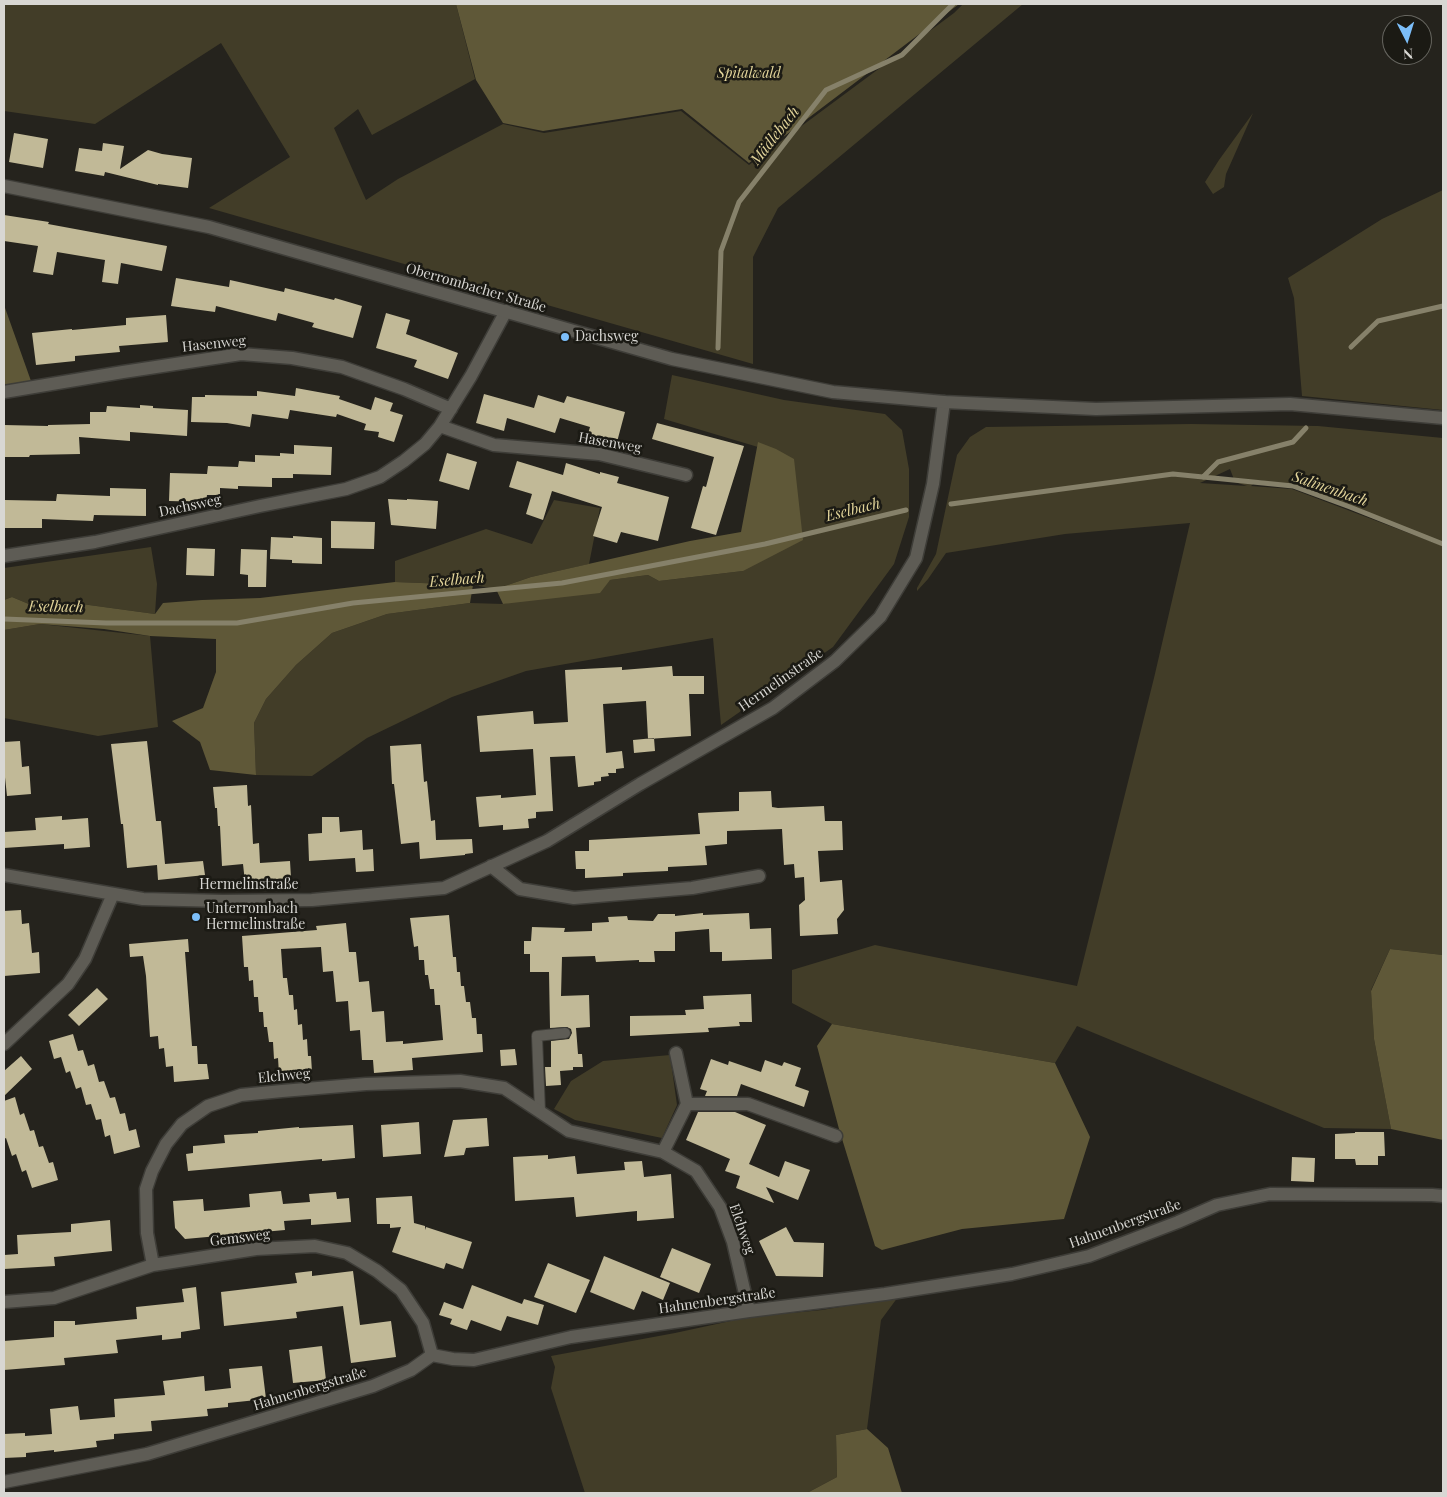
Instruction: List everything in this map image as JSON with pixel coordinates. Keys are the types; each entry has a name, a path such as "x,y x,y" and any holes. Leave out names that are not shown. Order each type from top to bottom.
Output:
{"street":[{"name":"Oberrombacher Straße","path":"4,186 209,227 672,359 833,392 944,402 1096,409 1290,404 1443,418"},
{"name":"Dachsweg","path":"4,556 95,542 346,489 380,477 425,444 440,426 471,376 506,311"},
{"name":"Hasenweg","path":"4,392 241,354 292,358 342,367 404,389 451,409"},
{"name":"Hermelinstraße","path":"4,875 143,898 222,901 312,900 444,888 547,841 640,784 773,708 835,661 880,617 916,558 933,484 944,402"},
{"name":"Hasenweg","path":"440,426 494,445 599,454 686,475"},
{"path":"491,866 520,889 574,898 692,888 759,876"},
{"path":"4,1044 68,984 86,960 113,894"},
{"path":"663,1152 687,1104 676,1053"},
{"name":"Elchweg","path":"153,1265 147,1233 146,1189 152,1170 166,1144 182,1124 208,1106 241,1095 366,1084 460,1081 504,1088 569,1131 663,1152 696,1171 720,1207 733,1242 749,1310"},
{"path":"687,1104 748,1104 836,1136"},
{"name":"Hahnenbergstraße","path":"4,1482 147,1454 373,1386 411,1370 432,1355 474,1360 571,1337 749,1310 894,1293 1028,1271 1089,1256 1178,1222 1217,1204 1270,1194 1424,1194 1443,1196"},
{"name":"Gemsweg","path":"4,1302 54,1298 153,1265 256,1249 315,1246 347,1253 401,1290 423,1323 432,1355"}],"lane":[{"path":"540,1111 537,1036 565,1033"}],"shaded area":[{"path":"4,4 456,4 475,79 372,135 358,109 334,128 366,200 398,179 503,124 544,133 681,111 749,165 954,13 963,4 1023,4 778,208 753,257 753,364 209,208 290,157 221,43 95,124 4,111"},
{"path":"1253,113 1226,174 1224,187 1213,194 1205,182"},
{"path":"1443,190 1443,410 1302,396 1294,298 1288,278 1382,219"},
{"path":"672,375 784,400 885,414 902,430 909,469 909,517 894,564 833,647 721,725 713,638 526,671 452,697 367,738 312,776 256,775 254,723 266,699 296,665 332,633 387,614 470,603 503,604 610,580 648,575 659,581 743,571 758,447 664,419"},
{"path":"1191,424 1318,426 1443,438 1443,544 1293,486 1258,480 1251,486 1292,489 1443,546 1443,955 1390,949 1371,990 1374,1039 1391,1129 1324,1128 1077,1026 1055,1063 832,1024 792,1003 792,970 875,945 1077,986 1154,678 1190,523 1065,534 946,553 917,591 936,554 957,455 970,437 986,427","holes":["1230,469 1235,482 1247,486 1200,483"]},
{"path":"554,500 600,508 589,564 531,577 496,589 473,585 395,582 395,561 486,529 532,544"},
{"path":"151,547 157,584 155,614 67,602 36,607 12,597 4,600 4,568"},
{"path":"40,624 150,636 158,727 98,736 4,718 4,630"},
{"path":"670,1055 677,1105 662,1138 575,1120 554,1109 571,1081 603,1061"},
{"path":"898,1297 881,1320 867,1429 836,1435 837,1477 807,1493 585,1493 551,1388 555,1367 551,1356 749,1317 822,1310"}],"green space":[{"name":"Spitalwald","path":"456,4 959,4 749,163 682,109 543,131 503,123 476,80"},
{"path":"4,305 31,381 4,386"},
{"path":"758,442 794,459 803,540 743,571 659,581 648,575 610,580 600,593 503,604 496,589 531,577 690,541 741,532"},
{"path":"395,582 473,585 470,603 387,614 332,633 296,665 266,699 254,723 256,775 210,770 200,742 172,721 203,708 216,672 216,639 150,636 104,629 40,624 4,630 4,600 12,597 36,607 67,602 155,614 163,603 260,598"},
{"path":"1390,949 1443,955 1443,1140 1391,1129 1374,1039 1371,991"},
{"path":"832,1024 1055,1063 1090,1137 1064,1219 962,1229 882,1250 875,1246 839,1129 817,1046"},
{"path":"867,1429 888,1448 902,1493 807,1493 837,1477 836,1435"}],"building":[{"path":"14,133 48,139 43,168 9,162"},
{"path":"103,143 124,146 120,169 148,150 192,158 188,188 158,185 105,172 104,176 75,171 79,148 102,151"},
{"path":"4,215 49,222 48,224 167,246 162,271 121,263 118,284 102,282 105,260 57,252 53,275 33,272 38,246 4,241"},
{"path":"176,278 229,287 230,280 284,292 285,288 334,300 335,298 362,306 353,338 312,327 314,323 278,313 276,321 216,306 215,312 171,306"},
{"path":"386,313 410,320 406,334 458,353 448,379 414,367 417,360 376,348"},
{"path":"166,315 168,342 119,346 120,352 75,356 75,361 36,365 32,333 126,325 126,318"},
{"path":"296,388 340,396 339,399 371,410 375,397 393,403 390,411 403,415 394,442 378,437 379,432 364,430 366,424 337,414 336,417 290,410 288,419 252,414 250,427 227,423 191,422 192,397 205,397 205,395 257,396 257,391 295,396"},
{"path":"484,394 534,408 538,395 564,403 567,396 625,412 617,442 588,434 590,427 560,418 555,433 507,418 504,431 476,423"},
{"path":"140,405 153,406 153,408 188,410 187,436 130,432 130,441 79,437 80,454 4,457 4,425 48,426 90,424 90,412 106,412 107,406 140,408"},
{"path":"657,423 744,446 716,535 691,528 703,486 706,487 714,457 652,439"},
{"path":"294,445 332,447 331,475 293,474 293,478 272,478 272,487 238,486 238,489 220,488 220,495 207,495 206,502 169,501 170,473 207,474 208,466 238,467 239,461 255,462 255,455 280,456 280,453 294,454"},
{"path":"447,453 477,462 469,490 439,481"},
{"path":"517,461 563,475 566,463 600,474 600,472 619,477 617,483 669,497 658,541 621,532 617,543 593,536 602,507 552,491 543,520 526,514 532,494 509,487"},
{"path":"110,488 146,489 146,516 94,515 93,521 42,519 42,528 4,528 4,500 56,501 57,494 110,496"},
{"path":"388,499 438,501 436,529 391,525"},
{"path":"331,521 375,522 374,549 331,548"},
{"path":"293,536 322,538 322,564 292,563 292,560 270,559 271,537 293,538"},
{"path":"187,548 215,549 214,576 186,575"},
{"path":"241,549 267,550 266,587 248,587 248,575 240,574"},
{"path":"672,666 673,676 704,676 704,694 689,694 691,736 648,739 646,701 603,704 606,753 622,751 624,768 616,769 616,773 608,773 609,776 601,777 601,781 594,782 594,785 578,787 575,756 550,757 553,811 536,812 536,818 528,819 529,828 503,830 503,825 479,827 476,797 501,795 501,798 536,795 533,749 480,752 477,716 533,711 534,724 568,722 565,670 622,667 622,670"},
{"path":"654,738 655,751 634,753 633,740"},
{"path":"20,741 22,767 29,766 31,794 7,796 4,742"},
{"path":"147,741 156,821 161,821 165,864 203,861 205,875 158,880 157,865 127,868 123,824 121,824 111,744"},
{"path":"421,744 424,782 427,781 431,821 435,820 436,840 472,839 473,853 420,859 419,842 401,844 394,784 392,784 390,746"},
{"path":"247,785 248,806 251,805 253,844 259,843 260,863 290,861 291,878 245,882 243,864 222,866 220,826 218,826 213,787"},
{"path":"771,791 772,807 824,806 825,821 842,821 843,850 818,851 820,882 842,880 844,910 837,919 838,934 800,936 799,905 805,900 804,877 795,878 794,864 784,865 782,829 727,831 727,844 705,846 707,865 668,867 668,871 623,873 623,876 585,878 585,869 576,869 575,851 589,851 589,840 700,834 698,813 739,811 739,792"},
{"path":"62,816 62,820 88,818 90,847 64,849 64,844 4,848 4,832 36,830 35,818"},
{"path":"322,817 339,817 340,832 362,830 363,850 373,849 374,871 356,872 355,858 309,861 308,834 322,833"},
{"path":"21,910 22,924 29,923 32,953 39,952 40,973 4,976 4,911"},
{"path":"703,913 703,915 749,913 750,929 771,928 772,959 722,961 722,952 710,952 709,929 675,932 675,951 654,951 655,962 639,962 639,960 596,962 595,956 562,957 561,996 589,995 590,1027 576,1028 578,1054 582,1054 583,1067 573,1067 573,1070 560,1071 561,1085 546,1086 545,1067 551,1067 551,1041 569,1039 572,1033 571,1029 567,1027 550,1028 549,972 530,972 530,954 524,954 524,941 531,941 532,927 565,928 564,932 592,931 592,923 609,922 608,917 627,916 628,920 653,921 658,914 675,914 675,916"},
{"path":"449,915 453,957 456,957 457,972 460,972 461,986 464,986 466,1002 470,1002 472,1018 476,1018 477,1034 482,1034 483,1052 412,1058 413,1070 374,1073 373,1060 362,1060 360,1030 350,1031 348,1001 336,1002 333,971 323,972 321,947 281,949 283,978 287,978 289,995 293,995 294,1010 297,1009 298,1025 302,1024 303,1040 307,1039 308,1056 311,1056 312,1072 279,1074 278,1058 274,1059 273,1042 269,1042 267,1027 264,1027 263,1012 259,1012 258,997 254,997 253,980 249,981 248,967 244,967 242,936 317,930 316,926 346,923 349,952 356,952 359,982 369,981 372,1012 384,1011 386,1042 403,1041 403,1044 443,1040 440,1005 435,1005 434,989 430,989 428,975 425,975 424,960 419,960 418,946 414,947 410,918"},
{"path":"188,939 189,952 185,952 192,1046 197,1046 198,1064 207,1064 209,1079 174,1082 173,1066 166,1067 164,1048 159,1049 158,1036 150,1037 143,956 130,957 129,944"},
{"path":"97,988 108,999 79,1026 68,1015"},
{"path":"751,994 752,1022 739,1022 740,1026 708,1028 709,1032 630,1036 630,1016 686,1015 685,1010 704,1009 703,996"},
{"path":"73,1034 78,1051 83,1050 88,1066 94,1064 99,1082 104,1081 110,1098 115,1097 120,1114 125,1113 129,1131 136,1129 140,1147 114,1154 110,1135 105,1137 101,1119 96,1120 91,1104 86,1105 81,1087 76,1089 70,1071 66,1073 61,1057 54,1059 49,1041"},
{"path":"515,1049 517,1065 501,1066 500,1050"},
{"path":"21,1056 32,1069 4,1096 4,1071"},
{"path":"711,1059 728,1065 729,1061 761,1072 765,1060 782,1066 784,1062 801,1068 795,1086 809,1091 804,1107 741,1084 737,1096 705,1096 707,1091 700,1089"},
{"path":"15,1097 20,1115 24,1113 30,1131 34,1130 39,1147 43,1146 49,1163 53,1162 58,1180 32,1188 26,1170 22,1172 16,1154 12,1156 6,1138 4,1139 4,1101"},
{"path":"698,1112 735,1112 766,1125 749,1164 779,1177 785,1161 810,1170 798,1200 766,1187 774,1203 736,1188 740,1176 725,1171 730,1159 686,1140"},
{"path":"487,1118 489,1146 466,1148 464,1155 444,1157 453,1120"},
{"path":"419,1122 421,1154 383,1157 381,1125"},
{"path":"353,1125 355,1158 322,1161 322,1159 188,1171 186,1154 193,1153 193,1146 225,1143 224,1135 258,1133 258,1131 299,1127"},
{"path":"1384,1132 1385,1156 1378,1156 1378,1165 1356,1165 1355,1159 1335,1159 1335,1134"},
{"path":"548,1155 548,1159 575,1156 577,1174 625,1170 624,1162 642,1161 644,1177 671,1174 674,1218 637,1221 637,1211 576,1217 574,1197 515,1201 513,1157"},
{"path":"1292,1157 1315,1158 1314,1182 1291,1181"},
{"path":"281,1191 283,1204 310,1202 309,1194 336,1192 337,1199 349,1198 351,1222 311,1225 311,1219 284,1221 285,1230 185,1239 175,1228 173,1201 203,1199 204,1211 250,1207 249,1194"},
{"path":"412,1196 414,1223 425,1226 425,1230 426,1227 472,1242 463,1269 446,1263 444,1269 392,1252 401,1227 390,1228 390,1224 377,1224 376,1198"},
{"path":"110,1220 112,1251 54,1257 55,1266 4,1269 4,1255 18,1254 17,1235 71,1232 71,1224"},
{"path":"786,1227 794,1242 824,1243 823,1277 776,1276 759,1241"},
{"path":"672,1248 711,1264 699,1293 660,1277"},
{"path":"604,1256 670,1283 663,1300 642,1291 634,1310 590,1292"},
{"path":"548,1263 590,1280 576,1313 534,1297"},
{"path":"312,1271 312,1276 353,1271 360,1325 391,1321 396,1357 351,1363 343,1306 296,1312 297,1318 224,1326 221,1292 297,1283 295,1273"},
{"path":"472,1285 522,1304 524,1299 544,1305 538,1325 507,1316 501,1331 471,1320 467,1330 450,1324 452,1319 439,1315 444,1302 463,1309"},
{"path":"196,1287 200,1329 181,1332 181,1338 162,1340 162,1335 116,1340 118,1353 64,1358 65,1365 4,1370 4,1341 54,1337 54,1321 75,1321 75,1325 137,1319 136,1307 184,1302 182,1289"},
{"path":"322,1346 326,1380 293,1383 289,1350"},
{"path":"262,1366 266,1399 228,1403 228,1407 207,1409 208,1416 151,1421 152,1431 114,1434 114,1439 96,1441 97,1447 26,1453 26,1457 4,1458 4,1434 25,1433 25,1436 52,1434 50,1409 78,1406 80,1420 115,1417 114,1399 165,1395 163,1381 204,1376 205,1391 231,1388 229,1369"}],"waterway":[{"name":"Mädlebach","path":"718,348 721,251 739,202 826,90 902,55 953,4"},
{"path":"1351,347 1378,321 1443,306"},
{"path":"1203,477 1218,462 1293,442 1306,428"},
{"name":"Eselbach","path":"951,504 1173,474 1293,486 1443,544"},
{"name":"Eselbach","path":"4,619 106,623 237,623 353,603 562,583 765,544 906,510"}],"place":[{"name":"Dachsweg","path":"565,337"},
{"name":"Unterrombach Hermelinstraße","path":"196,917"}],"water label":[{"name":"Salinenbach","path":"1330,489"}]}
